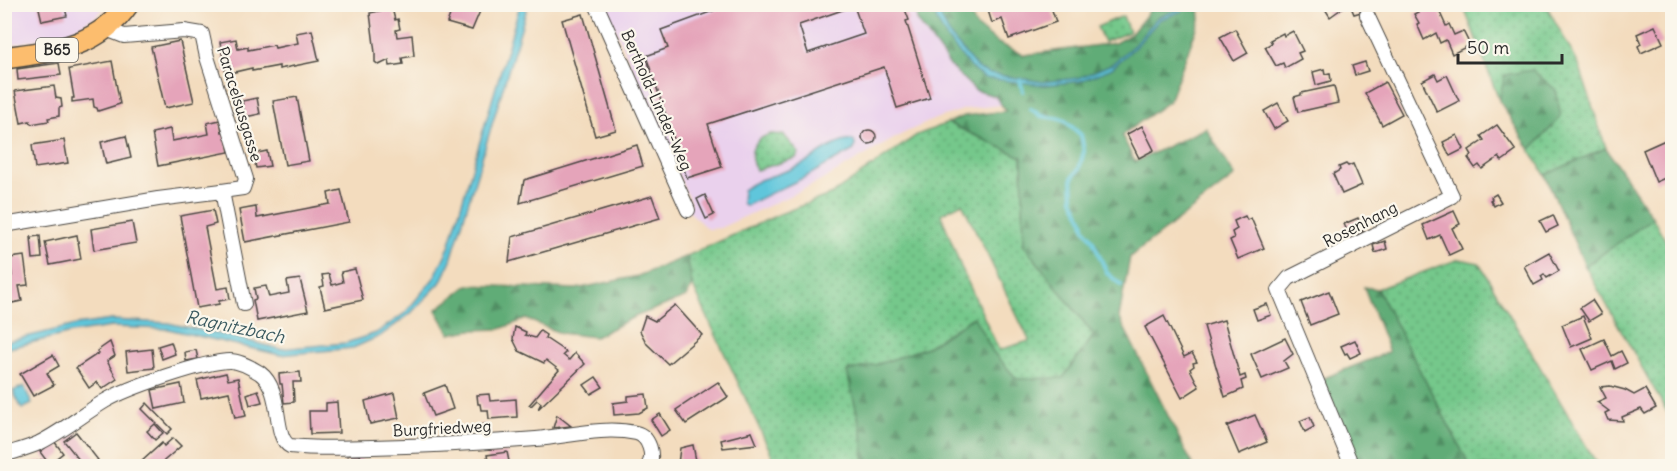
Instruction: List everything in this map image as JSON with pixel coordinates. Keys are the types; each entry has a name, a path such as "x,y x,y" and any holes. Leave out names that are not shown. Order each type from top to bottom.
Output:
{"main road":[{"name":"B65","path":"4,58 52,51 83,42 106,29 128,4"}],"street":[{"name":"Berthold-Linder-Weg","path":"596,4 688,210"},
{"name":"Rosenhang","path":"1352,466 1279,290 1289,278 1452,196 1367,15"},
{"name":"Paracelsusgasse","path":"4,225 158,199 243,188 246,179 207,57 202,34 184,31 124,36 106,29"},
{"path":"222,191 244,304"},
{"name":"Burgfriedweg","path":"4,455 38,443 79,420 105,401 140,386 228,361 244,365 261,374 272,387 281,438 290,446 361,448 452,446 607,431 637,433 642,436 650,446 651,461 648,466"}],"shaded area":[{"path":"5,5 106,5 98,15 67,33 5,46"},
{"path":"605,5 915,5 917,20 975,90 995,96 1002,105 965,109 935,119 902,134 817,183 720,228 707,229 688,210 691,204"}],"green space":[{"path":"915,5 933,5 937,21 975,72 1044,85 1080,81 1112,68 1159,20 1182,11 1185,5 1199,5 1200,20 1169,101 1122,135 1135,162 1206,128 1235,176 1130,257 1119,317 1193,466 865,466 862,433 847,371 879,364 927,347 974,317 993,352 1017,379 1063,378 1094,335 1024,245 1022,157 948,123 964,116 1006,111 995,96 975,90 951,67 917,20"},
{"path":"937,5 967,5 976,26 998,43 1024,55 1115,43 1131,34 1148,13 1151,5 1182,5 1180,9 1157,18 1135,44 1112,64 1079,78 1043,82 990,74 978,69 951,37"},
{"path":"1463,5 1546,5 1579,65 1606,148 1545,175 1530,150 1561,117 1532,71 1506,75 1499,100"},
{"path":"1123,16 1129,32 1104,42 1097,27"},
{"path":"1532,70 1556,90 1561,117 1530,150 1499,100 1505,75"},
{"path":"948,123 1022,157 1024,245 1094,335 1063,378 1017,379 993,352 973,317 927,347 879,364 847,371 862,433 865,466 777,466 692,284 687,256 780,214 832,194 917,135","holes":["962,203 1029,341 999,350 961,267 941,214"]},
{"path":"771,134 784,135 799,153 796,158 756,170 752,157 753,147 760,139"},
{"path":"1606,148 1653,218 1585,266 1545,175"},
{"path":"1653,218 1672,252 1672,421 1585,266"},
{"path":"687,256 692,284 687,297 634,317 595,337 560,333 526,319 500,329 471,330 450,334 436,310 468,285 576,289 638,276"},
{"path":"1459,259 1479,263 1598,466 1470,466 1377,289"},
{"path":"1364,287 1377,289 1470,466 1358,466 1322,379 1389,352"}],"water":[{"name":"Ragnitzbach","path":"520,5 528,5 451,260 440,283 410,314 380,336 353,348 280,355 168,329 111,327 71,333 5,349 5,342 76,325 112,320 168,323 280,349 346,343 376,333 405,313 434,278 449,247"},
{"path":"933,5 937,5 951,37 978,69 990,74 1043,82 1079,78 1112,64 1135,44 1157,18 1185,5 1182,11 1159,20 1112,68 1080,81 1044,85 985,78 975,72 947,39 937,21"},
{"path":"853,140 854,150 746,206 742,203 743,190 761,179 802,165 837,144"},
{"path":"24,386 32,404 22,409 13,391"}],"building":[{"path":"38,4 64,4 67,16 42,21"},
{"path":"454,4 483,4 472,30 447,23"},
{"path":"732,4 903,4 909,20 906,21 930,98 897,108 884,67 708,124 722,167 687,178 646,56 668,48 661,30","holes":["854,6 864,34 808,53 799,25"]},
{"path":"986,4 1050,4 1056,22 1009,39 1002,19 992,23"},
{"path":"1322,4 1348,4 1330,17"},
{"path":"1357,4 1361,12 1354,14 1351,7"},
{"path":"1436,4 1446,26 1449,24 1454,35 1463,31 1470,45 1452,54 1446,40 1440,43 1436,33 1424,40 1414,14"},
{"path":"392,8 400,29 396,30 397,37 412,35 414,56 402,58 403,64 390,66 389,60 379,65 375,62 370,13"},
{"path":"583,14 616,130 595,136 562,20"},
{"path":"1655,26 1663,43 1641,53 1638,46 1641,44 1637,34"},
{"path":"1235,29 1248,53 1234,61 1220,37"},
{"path":"312,30 319,61 279,69 279,66 252,71 252,68 226,74 220,42 236,39 238,49 248,47 248,50 274,45 275,48 298,43 296,33"},
{"path":"1293,31 1303,51 1298,53 1301,59 1285,68 1283,63 1276,66 1265,47 1272,43 1270,40"},
{"path":"180,41 194,102 165,108 151,47"},
{"path":"112,61 120,104 98,111 94,107 93,99 72,102 74,98 69,69"},
{"path":"1365,62 1368,71 1355,75 1352,66"},
{"path":"59,63 61,75 18,80 17,69"},
{"path":"1324,69 1325,74 1330,73 1331,81 1316,85 1313,72"},
{"path":"1435,74 1438,80 1447,75 1459,101 1437,112 1422,81"},
{"path":"1385,82 1402,114 1382,125 1365,93"},
{"path":"4,84 7,84 11,104 4,105"},
{"path":"54,86 56,98 61,99 62,107 59,108 59,116 48,118 49,121 21,123 15,91"},
{"path":"1334,86 1338,103 1298,112 1294,97 1301,93"},
{"path":"297,97 309,161 285,165 273,101"},
{"path":"257,98 260,114 245,117 242,101"},
{"path":"1278,103 1288,121 1274,129 1264,111"},
{"path":"220,120 222,132 225,131 229,152 158,166 152,133 170,129 172,141 209,134 207,123"},
{"path":"1497,125 1516,151 1502,161 1499,157 1482,169 1479,165 1475,168 1468,158 1472,155 1469,150 1484,140 1481,136"},
{"path":"1142,126 1154,150 1139,158 1127,134"},
{"path":"866,130 872,130 876,137 872,144 866,144 862,140 862,134"},
{"path":"1457,135 1464,149 1450,156 1443,142"},
{"path":"126,136 131,158 106,164 101,142"},
{"path":"1672,137 1672,165 1667,154 1672,175 1656,182 1643,150"},
{"path":"64,140 68,163 35,168 32,145"},
{"path":"637,145 643,166 520,203 524,180"},
{"path":"267,151 270,166 256,168 253,154"},
{"path":"1346,164 1348,166 1353,164 1362,185 1342,194 1333,174 1340,170 1339,167"},
{"path":"341,190 349,222 245,242 239,210 256,207 257,218 330,204 328,193"},
{"path":"1496,194 1501,202 1494,206 1490,200"},
{"path":"705,195 714,215 706,219 697,199"},
{"path":"652,196 660,218 509,262 512,237"},
{"path":"213,210 216,224 205,227 217,289 228,287 230,299 219,301 219,304 197,308 180,216"},
{"path":"1454,211 1460,224 1452,228 1462,249 1449,255 1440,235 1429,240 1423,225"},
{"path":"1553,215 1558,226 1546,232 1540,221"},
{"path":"1245,216 1247,220 1251,218 1264,248 1238,259 1230,240 1234,238 1232,232 1237,229 1234,221"},
{"path":"1358,218 1363,231 1350,237 1344,224"},
{"path":"132,222 136,243 94,250 91,229"},
{"path":"77,235 81,259 50,265 45,242"},
{"path":"40,236 42,258 33,259 31,237"},
{"path":"1385,241 1387,249 1375,253 1373,245"},
{"path":"1549,252 1559,271 1547,278 1544,274 1541,276 1543,280 1534,285 1524,266"},
{"path":"24,256 28,285 19,286 22,301 12,303 11,298 4,298 4,270 7,277 12,276 10,258"},
{"path":"355,269 363,300 325,308 320,287 324,286 322,275 329,274 332,285 343,282 341,272"},
{"path":"300,279 308,311 257,321 253,300 256,299 254,288 266,286 269,297 289,293 287,281"},
{"path":"1329,291 1338,314 1310,325 1301,302"},
{"path":"1592,300 1601,314 1589,321 1580,308"},
{"path":"1267,304 1271,315 1257,320 1253,309"},
{"path":"675,305 702,335 668,364 647,344 640,331 645,316 655,321"},
{"path":"1164,316 1184,357 1192,353 1197,362 1193,363 1194,366 1190,369 1199,387 1182,398 1145,327"},
{"path":"1583,316 1592,338 1571,347 1562,325"},
{"path":"1224,320 1240,377 1245,375 1246,379 1241,381 1243,389 1225,397 1204,326"},
{"path":"515,327 526,332 525,335 535,338 540,331 546,335 545,338 566,352 563,355 569,360 575,353 585,364 538,409 541,403 537,400 531,406 529,405 559,370 546,360 544,363 519,351 513,339"},
{"path":"1285,338 1293,354 1284,361 1288,368 1262,379 1251,354"},
{"path":"1604,339 1612,356 1621,351 1627,363 1615,369 1612,361 1592,370 1582,349"},
{"path":"1355,340 1361,353 1350,358 1341,346"},
{"path":"110,342 115,356 107,361 117,379 102,389 97,382 89,388 76,368 99,353 97,351"},
{"path":"171,342 175,354 162,359 158,346"},
{"path":"152,349 154,368 128,371 126,352"},
{"path":"196,350 198,359 186,361 185,352"},
{"path":"53,355 59,366 47,373 54,385 33,396 20,374"},
{"path":"300,372 301,382 293,382 294,402 284,403 279,374"},
{"path":"226,373 228,380 238,378 246,416 235,418 229,392 201,398 197,380"},
{"path":"596,377 603,387 591,394 584,385"},
{"path":"718,382 728,397 686,424 676,410"},
{"path":"181,384 184,403 156,409 152,390"},
{"path":"445,385 453,409 433,416 424,393"},
{"path":"1610,386 1634,395 1645,389 1656,408 1645,414 1641,409 1622,417 1623,421 1608,420 1605,413 1609,411 1597,402 1606,398 1600,387"},
{"path":"258,390 262,402 250,405 247,394"},
{"path":"394,393 399,418 370,424 365,401"},
{"path":"489,394 490,401 516,399 517,417 489,419 488,410 481,410 478,404 477,395"},
{"path":"646,394 648,408 639,413 614,415 613,403 628,401 628,396"},
{"path":"337,402 339,433 310,434 309,411 326,411 326,403"},
{"path":"147,403 172,429 167,434 142,409"},
{"path":"660,414 670,430 661,436 651,420"},
{"path":"557,415 571,426 553,428"},
{"path":"1255,415 1267,442 1239,454 1227,426"},
{"path":"1310,417 1314,427 1305,432 1300,421"},
{"path":"155,424 163,433 155,440 147,431"},
{"path":"487,424 491,434 481,435 480,425"},
{"path":"76,432 98,460 90,466 84,466 64,441"},
{"path":"752,432 757,444 723,448 721,440"},
{"path":"173,438 181,446 158,466 145,466 141,462 162,443 164,446"},
{"path":"54,441 63,453 49,464 40,452"},
{"path":"693,445 697,466 678,464 680,448"},
{"path":"507,452 510,466 489,466 487,455"},
{"path":"347,455 360,455 364,466 341,466 350,463"},
{"path":"41,460 45,466 27,466"}],"waterway":[{"path":"1020,80 1023,91"},
{"path":"1031,109 1041,116 1063,119 1081,135 1084,151 1079,169 1072,178 1073,199 1107,273 1121,285"}]}
